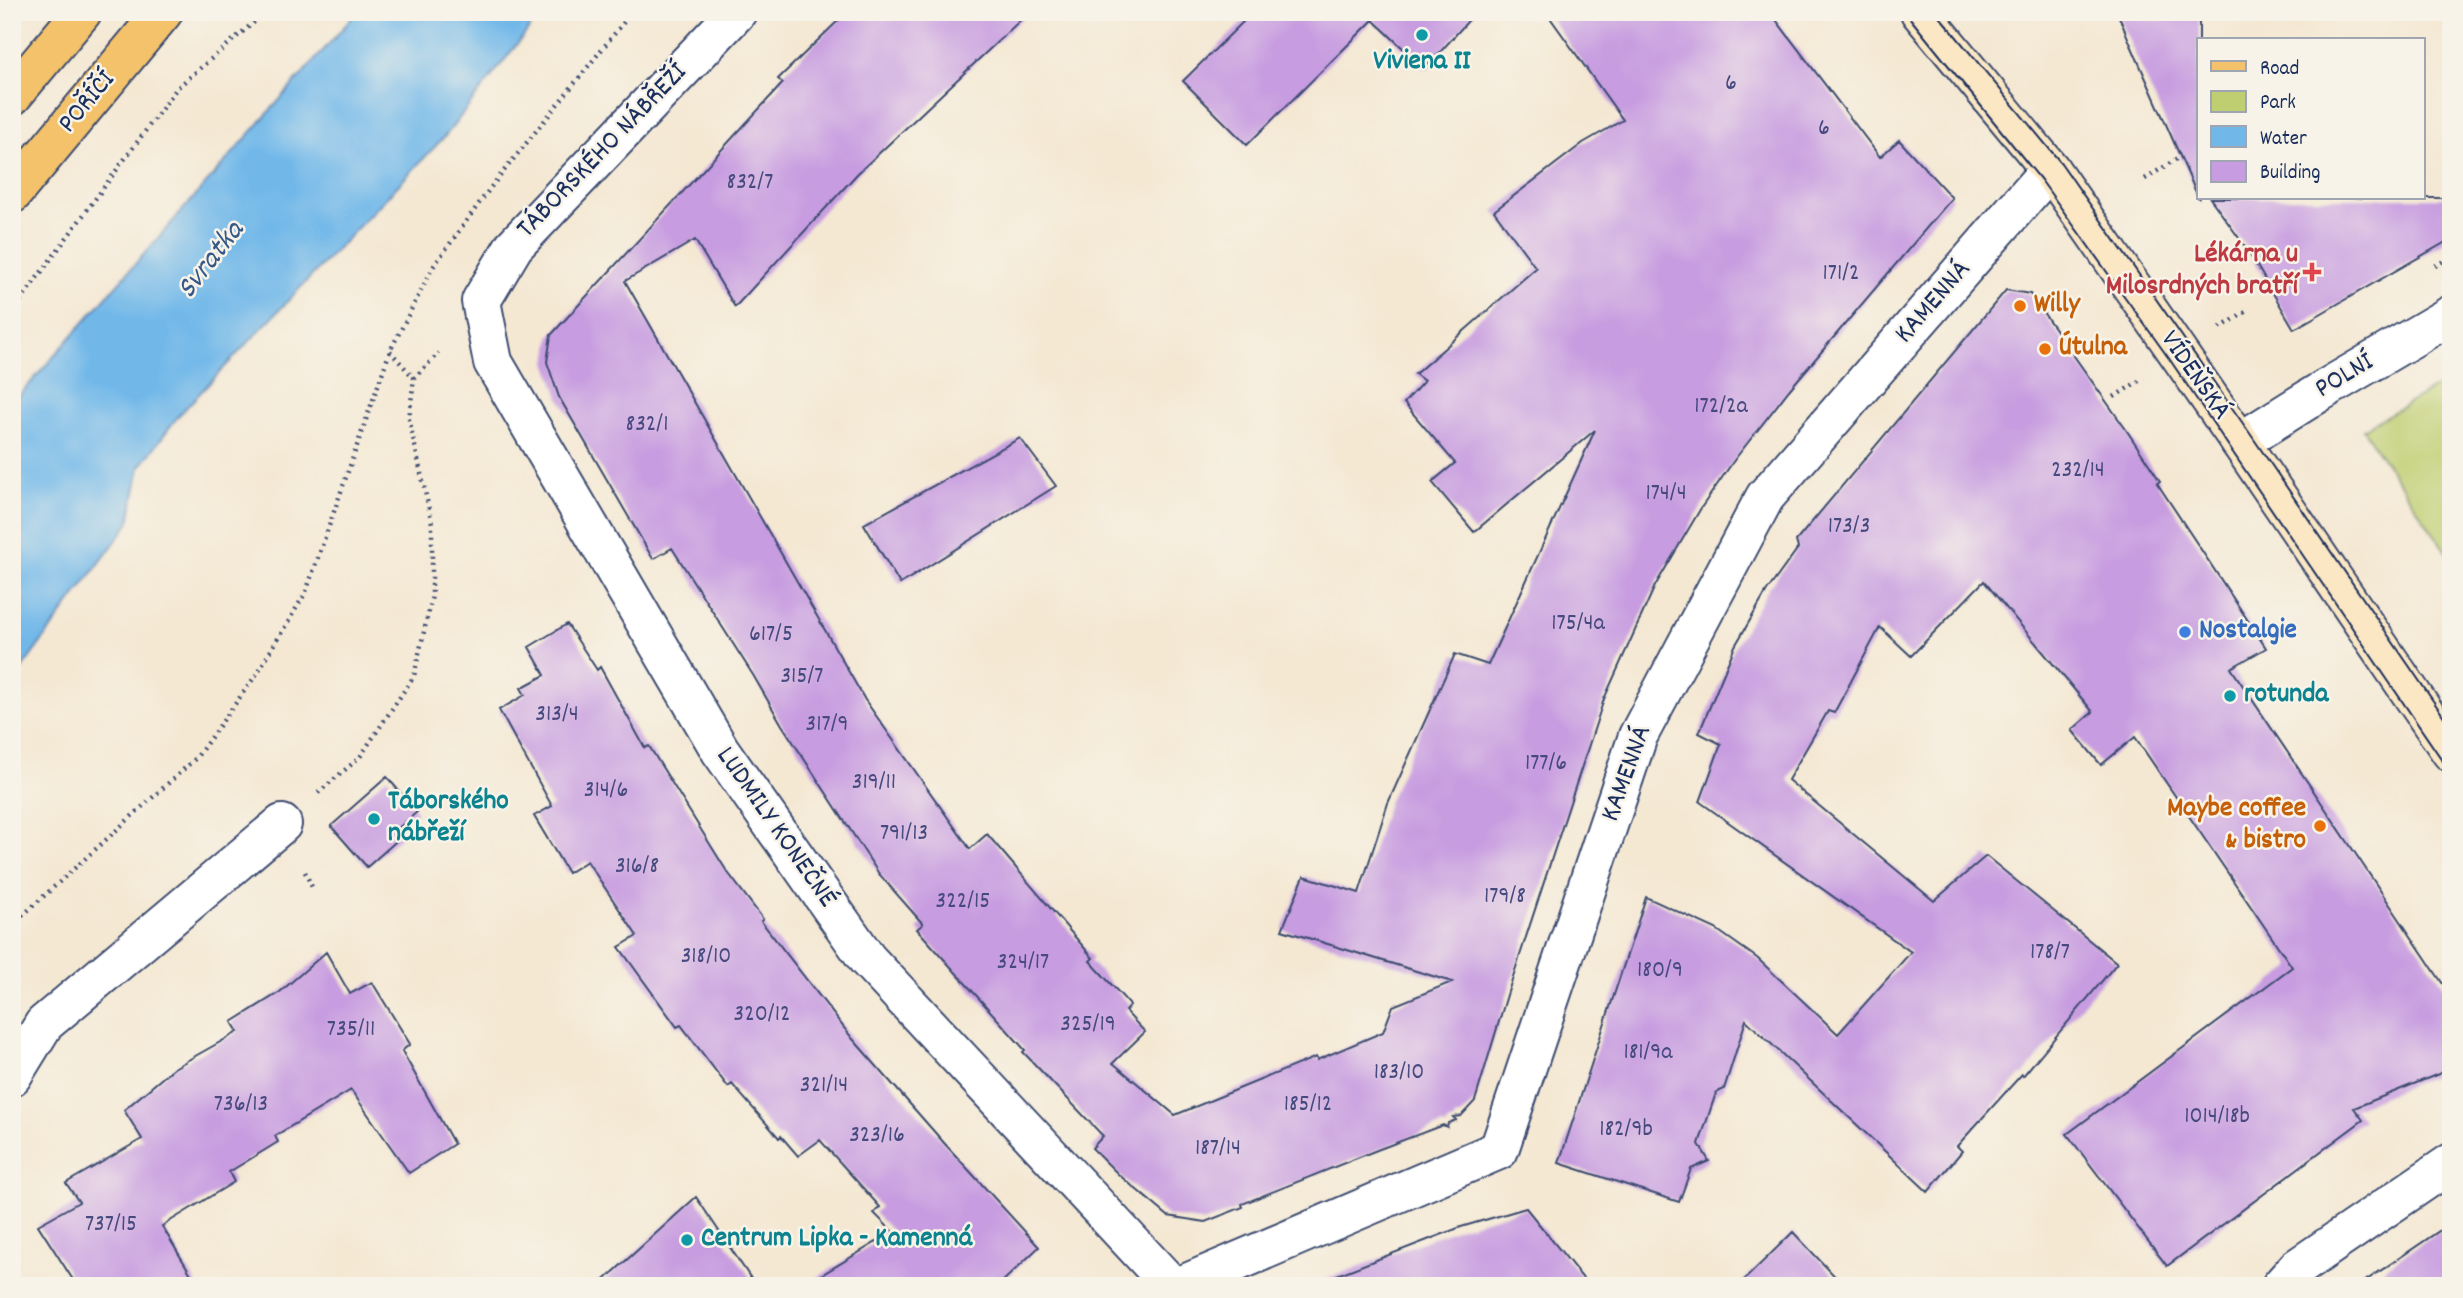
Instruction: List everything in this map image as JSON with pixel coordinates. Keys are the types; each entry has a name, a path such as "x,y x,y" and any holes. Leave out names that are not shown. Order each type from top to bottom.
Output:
{"main road":[{"path":"12,96 82,12"},
{"name":"POŘÍČÍ","path":"12,194 163,12"},
{"name":"VÍDEŇSKÁ","path":"1920,12 2050,169 2451,752"}],"street":[{"name":"TÁBORSKÉHO NÁBŘEŽÍ","path":"481,301 514,246 737,12"},
{"name":"KAMENNÁ","path":"1180,1286 1499,1150 1638,736 1765,497 2050,169"},
{"name":"LUDMILY KONEČNÉ","path":"481,301 493,362 713,739 743,783 867,959 1172,1286"},
{"name":"POLNÍ","path":"2240,442 2451,315"},
{"path":"12,1076 44,1024 282,824"},
{"path":"2281,1286 2297,1268 2451,1163"}],"path":[{"path":"12,312 177,88 266,12"},
{"path":"12,925 196,758 256,675 306,592 390,351 440,257 491,187 632,12"},
{"path":"2145,178 2178,158"},
{"path":"282,824 360,757 414,676 432,596 432,523 409,419 414,377 433,360 481,301"},
{"path":"390,351 414,377"}],"green space":[{"path":"2451,379 2451,559 2363,429"}],"water":[{"name":"Svratka","path":"357,12 542,12 446,135 179,415 140,467 129,523 12,682 12,404"}],"building":[{"path":"847,12 1029,12 857,174 735,307 695,240 625,281 865,700 970,849 987,834 1093,958 1090,961 1130,1005 1125,1011 1145,1032 1113,1063 1175,1115 1383,1032 1393,1006 1452,982 1282,930 1304,876 1359,893 1388,803 1455,654 1488,665 1595,430 1474,532 1432,482 1455,463 1404,403 1424,381 1415,374 1536,268 1494,211 1583,143 1623,120 1546,12 1770,12 1880,157 1899,140 1952,198 1789,390 1735,459 1701,508 1655,586 1604,699 1475,1101 1461,1116 1453,1117 1456,1120 1448,1123 1447,1127 1443,1125 1377,1150 1242,1204 1243,1207 1205,1222 1168,1216 1092,1148 1103,1136 1023,1052 1025,1050 917,929 923,924 879,874 672,548 653,559 559,397 547,362 551,335 783,83 778,79"},
{"path":"1253,12 1476,12 1425,69 1373,20 1247,145 1183,81"},
{"path":"2117,12 2199,12 2197,194"},
{"path":"2451,198 2451,239 2294,329 2247,249 2211,200"},
{"path":"2006,290 2030,294 2125,428 2160,481 2157,483 2266,648 2231,668 2451,996 2451,1069 2354,1108 2363,1120 2167,1266 2067,1134 2292,967 2135,737 2101,765 2072,730 2093,712 1984,581 1911,656 1880,627 1834,713 1828,711 1788,780 1934,901 1986,856 2117,963 2023,1076 2022,1074 1957,1146 1962,1151 1928,1192 1746,1020 1724,1089 1716,1093 1699,1144 1709,1161 1691,1169 1679,1202 1559,1163 1646,897 1716,929 1757,958 1838,1034 1911,952 1700,802 1721,744 1699,733 1735,646 1767,591 1798,548 1796,541"},
{"path":"1020,438 1056,486 900,584 864,524"},
{"path":"567,624 597,670 600,667 645,748 649,746 726,870 763,919 761,921 852,1038 1039,1247 998,1286 803,1286 893,1232 874,1213 880,1207 820,1140 798,1156 732,1084 728,1087 681,1025 677,1027 619,947 637,936 587,861 568,873 534,816 552,806 499,710 525,695 521,688 545,675 529,647"},
{"name":"Táborského nábřeží","path":"387,777 417,812 396,830 402,836 367,867 331,826"},
{"path":"326,952 350,994 372,982 410,1044 402,1051 454,1144 409,1173 351,1090 275,1136 278,1142 229,1172 234,1182 162,1226 198,1286 77,1286 38,1225 79,1202 66,1183 142,1139 124,1110 174,1068 238,1032 232,1022 280,992"},
{"name":"Centrum Lipka - Kamenná","path":"696,1197 756,1286 598,1286"},
{"path":"1526,1208 1589,1286 1319,1286 1319,1282 1461,1227"},
{"path":"2451,1223 2451,1286 2358,1286"},
{"path":"1793,1232 1844,1286 1738,1286"}],"tram line":[{"path":"1905,12 2041,180 2170,360 2451,773"},
{"path":"1936,12 2061,163 2451,727"}],"place":[{"name":"Viviena II","path":"1422,35"},
{"name":"Lékárna u Milosrdných bratří","path":"2312,272"},
{"name":"Willy","path":"2020,306"},
{"name":"Útulna","path":"2045,349"},
{"name":"Nostalgie","path":"2185,632"},
{"name":"rotunda","path":"2230,696"},
{"name":"Táborského nábřeží","path":"374,819"},
{"name":"Maybe coffee & bistro","path":"2320,826"},
{"name":"Centrum Lipka - Kamenná","path":"687,1240"}]}
